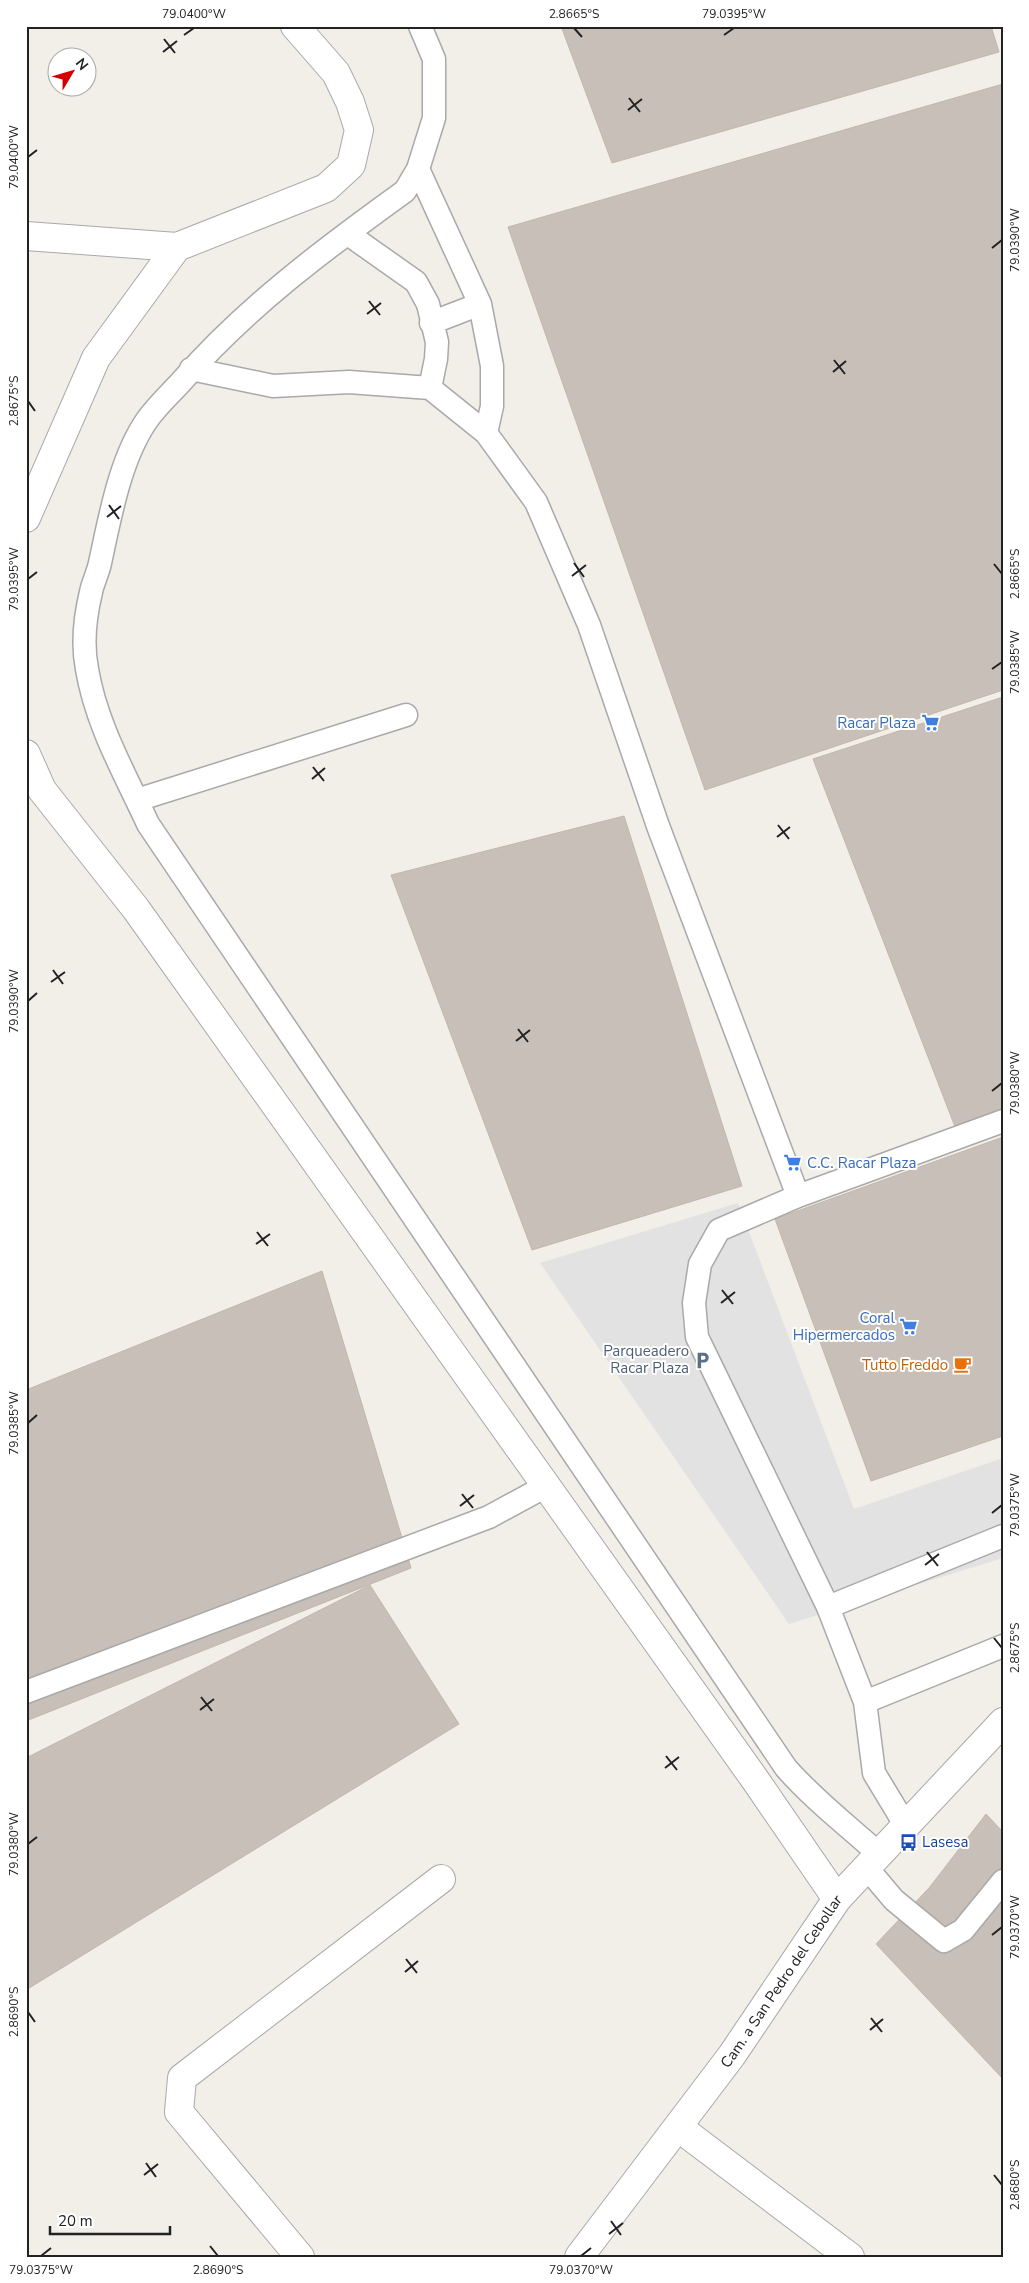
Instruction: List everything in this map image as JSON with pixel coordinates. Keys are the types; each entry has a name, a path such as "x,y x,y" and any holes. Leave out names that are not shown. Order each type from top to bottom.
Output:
{"street":[{"path":"26,236 177,247 326,188 351,165 359,130 350,102 336,73 295,26"},
{"path":"26,518 96,358 177,247"},
{"path":"26,754 42,790 136,909 837,1899"},
{"name":"Cam. a San Pedro del Cebollar","path":"579,2257 732,2055 837,1899 1003,1722"},
{"path":"300,2257 179,2112 182,2078 441,1879"},
{"path":"678,2127 850,2257"}],"lane":[{"path":"420,26 434,59 434,118 418,169 405,191 248,313 191,369 147,420 123,468 87,613 85,636 86,668 93,697 125,776 154,832 786,1768 820,1804 831,1811 873,1861 894,1900 944,1941 963,1930 1003,1881"},
{"path":"418,169 480,304 492,366 492,406 486,433"},
{"path":"348,234 416,282 428,304 437,342 436,360 430,388"},
{"path":"431,323 480,304"},
{"path":"191,369 273,386 349,382 430,388 486,433 536,502 589,625 658,826 798,1196"},
{"path":"137,800 406,715"},
{"path":"906,1826 874,1774 865,1702 828,1607 698,1337 694,1303 700,1264 719,1230 798,1196 1003,1120"},
{"path":"26,1692 489,1517 546,1486"},
{"path":"828,1607 1003,1536"},
{"path":"865,1702 1003,1646"}],"shaded area":[{"name":"Parqueadero Racar Plaza","path":"738,1203 854,1509 1003,1458 1003,1558 789,1624 540,1263"}],"building":[{"path":"561,26 991,26 999,52 612,163"},
{"path":"1003,84 1003,690 705,790 508,227"},
{"path":"1003,697 1003,1117 957,1132 813,759"},
{"path":"624,816 742,1186 532,1250 391,875"},
{"name":"Coral Hipermercados","path":"1003,1137 1003,1436 871,1481 775,1219"},
{"path":"322,1271 411,1568 26,1721 26,1390"},
{"path":"370,1585 459,1724 26,1990 26,1758"},
{"path":"986,1814 1003,1832 1003,2079 876,1944 929,1888"}],"place":[{"name":"Racar Plaza","path":"930,723"},
{"name":"C.C. Racar Plaza","path":"793,1163"},
{"name":"Coral Hipermercados","path":"909,1327"},
{"name":"Parqueadero Racar Plaza","path":"703,1360"},
{"name":"Tutto Freddo","path":"962,1365"},
{"name":"Lasesa","path":"908,1842"}]}
